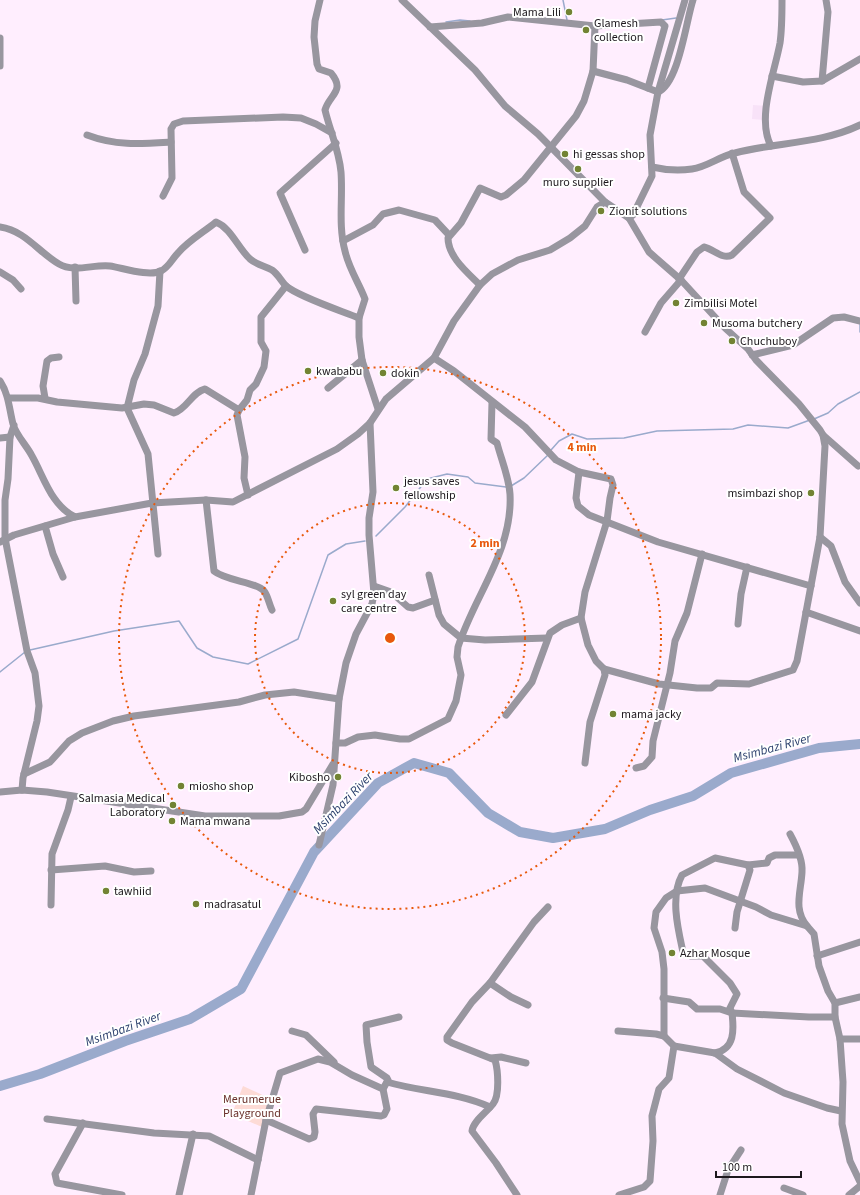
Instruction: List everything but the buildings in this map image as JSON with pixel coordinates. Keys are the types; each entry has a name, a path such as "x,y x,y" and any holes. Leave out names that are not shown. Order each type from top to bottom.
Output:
{"street":[{"path":"320,0 314,21 317,64 320,69 331,73 337,83 337,90 326,104 325,110 336,143 341,173 340,218 343,241 350,270 365,299 359,318 362,360 378,409"},
{"path":"402,0 474,70 505,106 538,134 550,148 605,202 629,218 649,252 680,279 763,368 799,404 823,435 858,466"},
{"path":"629,218 633,215 649,185 652,176 650,135 658,92 685,0"},
{"path":"658,92 667,86 672,74 693,0"},
{"path":"770,146 766,138 766,118 772,76 780,44 782,0"},
{"path":"822,81 828,12 826,0"},
{"path":"430,27 482,23 508,17 595,26 664,23 663,35 648,88"},
{"path":"480,285 466,272 455,258 448,244 449,235 461,223 480,188 501,196 506,195 524,180 576,116 588,91 593,71 595,26"},
{"path":"0,38 0,66"},
{"path":"772,76 804,82 822,81 860,59"},
{"path":"593,71 623,78 658,92"},
{"path":"163,196 172,178 171,142 172,126 174,124 190,121 283,117 301,118 332,133"},
{"path":"652,167 682,170 694,169 732,153 806,141 851,130 860,125"},
{"path":"87,135 106,142 124,144 171,142"},
{"path":"305,250 280,194 336,143"},
{"path":"645,332 658,308 680,279 697,252 704,247 711,248 722,256 727,257 732,255 770,218 744,192 732,153"},
{"path":"2,540 75,517 152,503 206,500 233,502 337,449 358,434 370,423 386,399 434,358 454,321 480,285 501,268 518,260 550,250 570,238 585,226 597,207 605,202"},
{"path":"343,241 373,225 383,214 399,210 435,220 449,235"},
{"path":"0,227 21,234 33,242 46,256 60,265 75,267 110,266 133,272 160,271 169,264 178,252 216,222 223,225 241,251 252,261 273,271 282,278 286,286 308,297 359,318"},
{"path":"75,267 76,301"},
{"path":"158,554 148,454 127,408 134,380 145,354 158,306 160,271"},
{"path":"0,272 13,280 21,288"},
{"path":"248,495 244,478 245,458 236,415 247,400 250,390 260,377 264,367 266,351 261,342 261,317 286,286"},
{"path":"752,355 793,345 833,318 844,317 860,321"},
{"path":"45,398 43,386 47,361 51,358 59,357"},
{"path":"434,358 470,383 525,428 556,460 579,472 610,479 614,485 610,498 607,522 585,592 581,618 588,645 596,661 604,669 667,686 711,688 717,683 749,684 793,670 797,661 820,537 825,446 823,435"},
{"path":"328,388 362,360"},
{"path":"0,381 9,398 14,426 33,456 56,501 62,508 75,517"},
{"path":"9,398 45,398 57,402 127,408 144,404 174,413 186,405 199,390 205,389 239,410"},
{"path":"336,743 342,743 358,737 375,735 406,739 448,719 456,701 461,675 457,657 461,638 497,561 508,523 510,494 498,443 491,439 492,402"},
{"path":"319,844 333,786 339,699 346,663 356,634 372,604 374,586 369,535 369,518 373,492 370,423"},
{"path":"14,426 10,437 8,479 4,500 2,540 27,651 35,673 38,690 38,715 24,774 22,790"},
{"path":"0,438 10,437"},
{"path":"579,472 576,498 578,506 589,515 658,542 811,586"},
{"path":"206,500 214,571 218,575 234,581 259,587 264,592 272,610"},
{"path":"45,526 53,554 63,577"},
{"path":"820,537 831,546 845,582 860,603"},
{"path":"636,768 644,766 652,757 652,741 674,656 674,642 687,613 702,554"},
{"path":"738,624 741,594 747,567"},
{"path":"429,575 439,615 444,624 461,638 485,640 547,638"},
{"path":"374,586 391,592 408,607 412,608 435,600"},
{"path":"806,612 860,631"},
{"path":"506,714 532,682 547,638 553,631 581,618"},
{"path":"585,763 592,715 605,680 604,669"},
{"path":"24,774 50,762 69,741 82,733 113,721 134,716 239,702 265,695 294,692 339,699"},
{"path":"0,792 22,790 205,816 279,816 302,812 306,809 334,764"},
{"path":"51,905 52,854 68,810 71,797"},
{"path":"790,834 798,855 802,872 798,905 803,921 814,934 817,956 828,991 835,1002 835,1017 840,1039 843,1082 842,1111 847,1154 860,1182"},
{"path":"618,1031 656,1034 664,1036 674,1046 715,1053 722,1052 729,1046 733,1034 732,1012 730,1008 737,994 733,986 703,956 691,956 683,952 678,934 678,918 675,912 677,891 682,875 715,858 748,865 767,863 769,858 775,855 798,855"},
{"path":"735,928 740,901 750,870 748,865"},
{"path":"51,870 105,866 134,872 151,871"},
{"path":"664,1036 662,952 654,928 656,912 666,898 677,891 705,888 740,901 771,915 807,926"},
{"path":"518,1195 496,1162 472,1131 474,1125 495,1100 497,1094 497,1066 495,1060 452,1043 447,1040 446,1037 472,1002 490,983 534,922 548,907"},
{"path":"817,956 860,942"},
{"path":"490,983 511,997 528,1005"},
{"path":"835,1002 860,997"},
{"path":"663,998 689,1002 697,1009 720,1009 732,1012 809,1017 835,1017"},
{"path":"266,1120 309,1140 314,1137 315,1132 313,1114 316,1109 369,1115 384,1115 387,1109 385,1086 387,1078 371,1067 366,1042 366,1025 399,1017"},
{"path":"292,1031 306,1035 340,1068"},
{"path":"840,1039 860,1040"},
{"path":"620,1195 644,1187 650,1181 653,1141 652,1116 659,1090 666,1084 669,1078 674,1046"},
{"path":"715,1053 748,1075 784,1093 827,1108 842,1111"},
{"path":"491,1058 501,1057 526,1063"},
{"path":"251,1195 266,1120 280,1073 318,1059 330,1062 340,1068 385,1086 445,1093 490,1107"},
{"path":"47,1119 154,1133 209,1136 258,1160"},
{"path":"83,1124 55,1174 57,1183 122,1195"},
{"path":"179,1195 193,1134"},
{"path":"720,1195 728,1170 742,1150"},
{"path":"849,1195 860,1186"},
{"path":"784,1188 803,1195"}],"shaded area":[{"path":"753,105 766,106 765,120 752,119"}],"green space":[{"name":"Merumerue Playground","path":"243,1086 271,1099 262,1127 232,1114"}],"waterway":[{"path":"563,0 567,20"},
{"path":"662,20 676,18"},
{"path":"446,22 460,20 470,21"},
{"path":"860,323 860,332"},
{"path":"814,419 828,413 838,404 860,392"},
{"path":"551,450 559,441 572,434 587,439 624,438 657,431 733,429 748,425 788,428 810,420"},
{"path":"511,486 524,478 548,455"},
{"path":"376,536 405,507 427,479 447,474 468,477 475,483 506,487"},
{"path":"30,650 114,631 179,621 197,648 213,657 248,664 298,639 328,555 346,544 365,541"},
{"path":"0,672 25,652"},
{"name":"Msimbazi River","path":"0,1086 40,1074 125,1041 190,1019 241,989 314,852 378,783 414,763 449,773 488,813 520,832 553,838 605,829 650,810 693,796 731,773 819,748 860,744"}],"place":[{"name":"Mama Lili","path":"569,12"},
{"name":"Glamesh collection","path":"586,30"},
{"name":"hi gessas shop","path":"565,154"},
{"name":"muro supplier","path":"578,169"},
{"name":"Zionit solutions","path":"601,211"},
{"name":"Zimbilisi Motel","path":"676,303"},
{"name":"Musoma butchery","path":"704,323"},
{"name":"Chuchuboy","path":"732,341"},
{"name":"kwababu","path":"308,371"},
{"name":"dokin","path":"383,373"},
{"name":"jesus saves fellowship","path":"396,488"},
{"name":"msimbazi shop","path":"811,493"},
{"name":"syl green day care centre","path":"333,601"},
{"name":"mama jacky","path":"613,714"},
{"name":"Kibosho","path":"338,777"},
{"name":"miosho shop","path":"181,786"},
{"name":"Salmasia Medical Laboratory","path":"173,805"},
{"name":"Mama mwana","path":"172,821"},
{"name":"tawhiid","path":"106,891"},
{"name":"madrasatul","path":"196,904"},
{"name":"Azhar Mosque","path":"672,953"}]}
